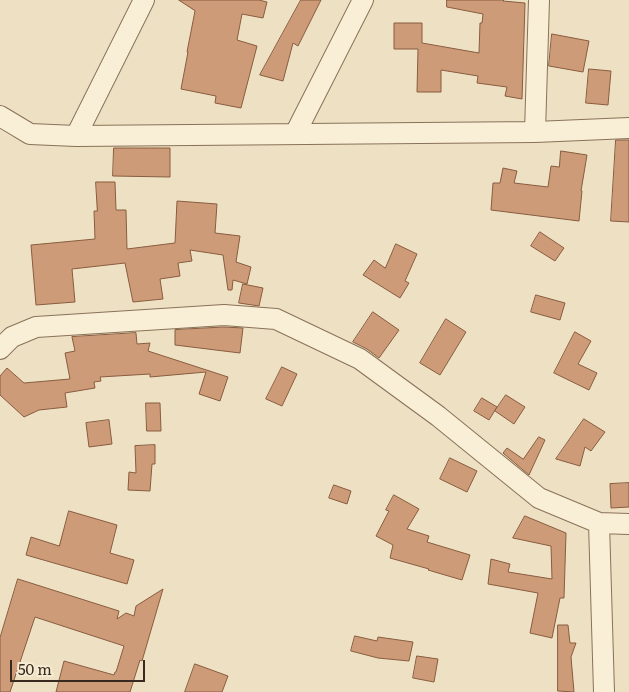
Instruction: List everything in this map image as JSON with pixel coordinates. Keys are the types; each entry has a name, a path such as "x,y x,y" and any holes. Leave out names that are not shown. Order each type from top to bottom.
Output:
{"street":[{"path":"76,136 144,0"},
{"path":"295,134 363,0"},
{"path":"535,132 539,0"},
{"path":"0,116 30,134 76,136 535,132 629,128"},
{"path":"0,349 12,337 36,326 224,315 276,319 360,359 438,416 539,498 599,523 629,524"},
{"path":"599,523 604,692"}],"building":[{"path":"179,0 259,0 267,2 263,18 242,14 237,40 257,46 241,108 215,103 216,96 181,89 195,11"},
{"path":"301,0 321,0 298,46 293,43 283,81 260,75"},
{"path":"447,0 504,0 525,3 522,99 505,96 507,87 477,83 478,76 441,70 441,92 417,92 418,49 394,49 394,23 422,23 422,43 479,53 480,23 482,23 483,14 447,7"},
{"path":"552,34 589,41 583,72 549,66"},
{"path":"589,69 611,71 608,105 586,103"},
{"path":"616,140 629,140 629,222 611,221"},
{"path":"114,148 170,148 170,177 113,176"},
{"path":"561,151 587,155 581,191 579,221 491,210 493,183 500,183 503,168 517,171 514,183 548,187 551,166 559,167"},
{"path":"96,182 115,182 116,210 126,210 127,249 175,243 177,201 217,204 215,233 240,236 236,262 251,267 247,284 233,280 232,290 228,290 223,255 190,250 192,261 178,263 180,276 160,279 163,299 133,302 125,263 72,269 75,302 36,305 31,245 95,239 94,211 97,211"},
{"path":"540,232 564,248 555,261 531,246"},
{"path":"396,244 417,254 405,281 409,283 400,298 363,275 374,260 385,268"},
{"path":"243,284 263,288 259,306 239,303"},
{"path":"536,295 565,303 560,320 531,312"},
{"path":"373,312 399,330 379,358 353,342"},
{"path":"446,319 466,332 440,375 420,363"},
{"path":"224,327 243,328 240,353 175,345 175,330"},
{"path":"575,332 591,341 578,364 597,373 589,390 554,373"},
{"path":"136,333 137,344 150,343 148,351 228,377 220,401 199,394 206,372 150,377 150,374 100,377 101,381 94,382 95,388 65,393 67,407 39,410 24,417 0,395 0,376 7,368 24,383 70,379 65,353 75,351 72,337"},
{"path":"282,367 297,374 282,406 266,399"},
{"path":"506,395 525,407 514,424 495,411"},
{"path":"482,398 497,407 489,420 474,411"},
{"path":"146,403 160,403 161,431 147,431"},
{"path":"584,419 605,432 591,451 585,447 580,466 556,459"},
{"path":"109,420 112,444 89,447 86,423"},
{"path":"539,437 545,440 529,475 503,453 507,448 523,459"},
{"path":"155,445 155,464 152,464 150,491 128,490 129,472 136,473 135,446"},
{"path":"450,458 477,471 467,492 440,479"},
{"path":"629,483 629,507 611,508 610,484"},
{"path":"334,485 351,491 347,504 329,498"},
{"path":"394,495 419,509 407,529 429,536 427,542 470,555 462,580 390,558 393,545 376,536 389,511 386,510"},
{"path":"69,511 117,525 110,553 134,560 127,584 26,555 31,537 59,546"},
{"path":"525,516 566,533 564,598 560,598 552,638 530,633 538,593 488,584 491,559 510,564 508,572 552,579 551,546 513,538"},
{"path":"18,579 119,611 117,619 126,613 134,616 136,606 163,589 142,661 140,660 130,692 56,692 64,661 114,675 124,646 35,617 10,692 0,692 0,638"},
{"path":"558,625 568,625 570,643 576,643 571,657 574,692 558,691"},
{"path":"355,636 377,641 378,637 413,642 409,661 378,658 351,651"},
{"path":"417,656 438,659 434,682 413,678"},
{"path":"195,664 228,676 222,692 185,692"}]}
